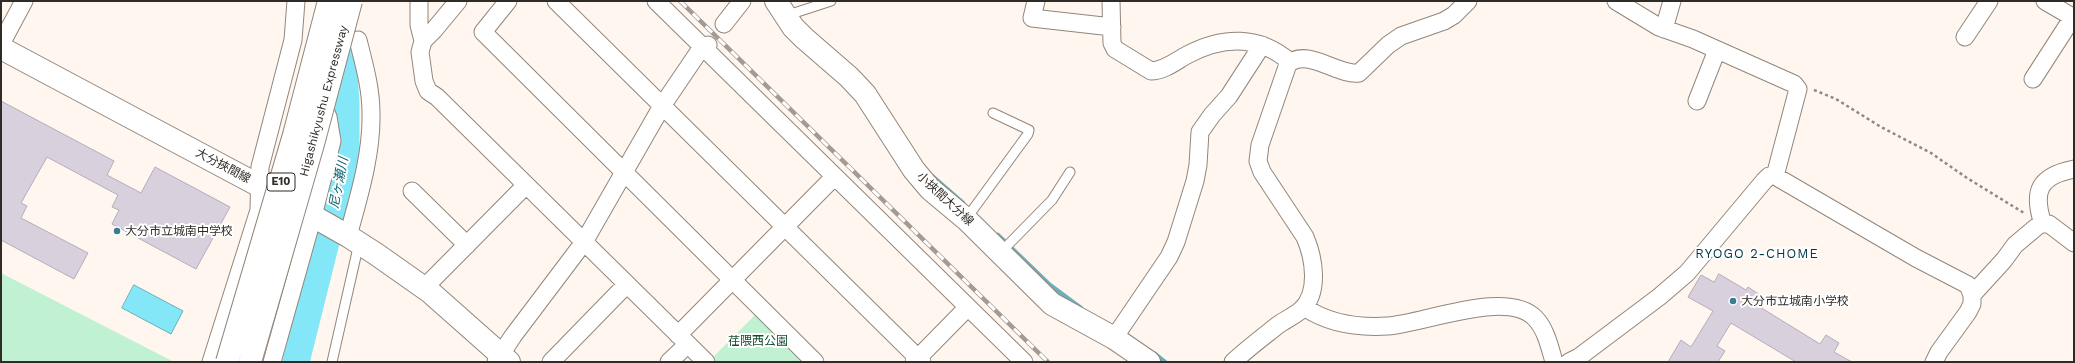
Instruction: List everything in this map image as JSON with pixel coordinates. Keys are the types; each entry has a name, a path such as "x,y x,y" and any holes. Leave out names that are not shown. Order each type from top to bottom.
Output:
{"main road":[{"name":"Higashikyushu Expressway","path":"227,362 294,135 329,1"},
{"name":"Higashikyushu Expressway","path":"250,362 309,159 351,1"},
{"name":"小挾間大分線","path":"780,9 804,38 849,77 865,94 922,181 966,219 1052,304 1114,338 1149,362"},
{"name":"大分挾間線","path":"1,48 258,185 354,239 424,288 502,359"}],"street":[{"path":"1,44 24,1"},
{"path":"211,362 259,210 258,185 260,167 267,135 293,40 296,1"},
{"path":"419,1 419,25 423,41 420,52 424,81 428,91 437,97 706,362"},
{"path":"423,41 458,1"},
{"path":"508,1 483,32 815,362"},
{"path":"556,1 785,227 918,361 967,308"},
{"path":"656,1 705,46 834,177 1024,362"},
{"path":"724,24 742,1"},
{"path":"1036,1 1032,18 1112,27"},
{"path":"1111,1 1115,49 1151,72 1161,70 1200,49 1224,42 1238,41 1262,45 1277,52 1290,62"},
{"path":"1233,362 1304,307 1311,292 1313,282 1312,265 1305,237 1262,172 1258,161 1262,138 1286,68 1290,62 1296,60 1315,61 1350,73 1359,73 1388,45 1400,36 1444,21 1454,15 1468,1"},
{"path":"1616,1 1642,18 1664,29 1717,50 1796,86 1798,89 1775,176"},
{"path":"1664,29 1672,1"},
{"path":"1964,37 1989,1"},
{"path":"2032,79 2073,18 2045,1"},
{"path":"272,362 313,216 332,141 328,117 293,40"},
{"path":"354,239 366,164 372,113 368,83 358,40"},
{"path":"1114,338 1169,257 1176,242 1195,181 1198,165 1200,132 1212,115 1229,96 1262,45"},
{"path":"502,359 584,242 662,106 705,46"},
{"path":"1697,101 1717,50"},
{"path":"2041,224 2037,207 2037,197 2041,188 2048,180 2060,172 2074,169"},
{"path":"1569,362 1579,357 1659,297 1687,273 1769,176 1781,177 1916,258 1962,281 1970,288 1972,304 1968,312 1938,352 1934,362"},
{"path":"669,362 683,339 733,280 834,177"},
{"path":"424,288 526,185"},
{"path":"412,191 467,245"},
{"path":"1972,295 2004,260 2015,245 2041,224 2049,224 2074,243"},
{"path":"551,362 627,284"},
{"path":"1304,307 1328,321 1369,327 1399,324 1488,306 1512,306 1522,309 1536,318 1543,330 1554,362"}],"lane":[{"path":"780,9 831,1"},
{"path":"966,219 1028,134 1029,130 993,113"},
{"path":"1000,253 1052,200 1070,172"},
{"path":"332,362 354,239"}],"path":[{"path":"1796,86 1808,88 1836,100 1881,128 1910,141 2041,224"}],"green space":[{"path":"1,273 174,362 1,362"},
{"name":"荏隈西公園","path":"758,312 808,362 714,362 711,359"}],"water":[{"path":"134,285 183,311 171,334 122,308"}],"building":[{"path":"1,101 114,161 107,175 141,193 155,167 230,207 196,269 112,224 119,210 112,207 118,195 47,157 21,203 27,206 21,218 88,253 74,279 1,240"},
{"path":"1719,274 1746,290 1748,287 1760,295 1755,304 1820,344 1826,335 1839,343 1834,352 1852,362 1796,362 1731,323 1717,346 1725,351 1718,362 1668,362 1681,340 1691,347 1713,311 1688,297 1701,275 1714,282"}],"waterway":[{"name":"尼ヶ瀬川","path":"296,362 335,206 346,150 346,102 344,75 334,36"},
{"path":"932,176 963,203"},
{"path":"998,235 1050,285 1081,308"},
{"path":"1155,354 1165,362"}],"railway":[{"path":"680,1 1048,362"}],"place":[{"name":"大分市立城南中学校","path":"117,231"},
{"name":"大分市立城南小学校","path":"1733,301"}],"district":[{"name":"RYOGO 2-CHOME","path":"1757,254"}]}
